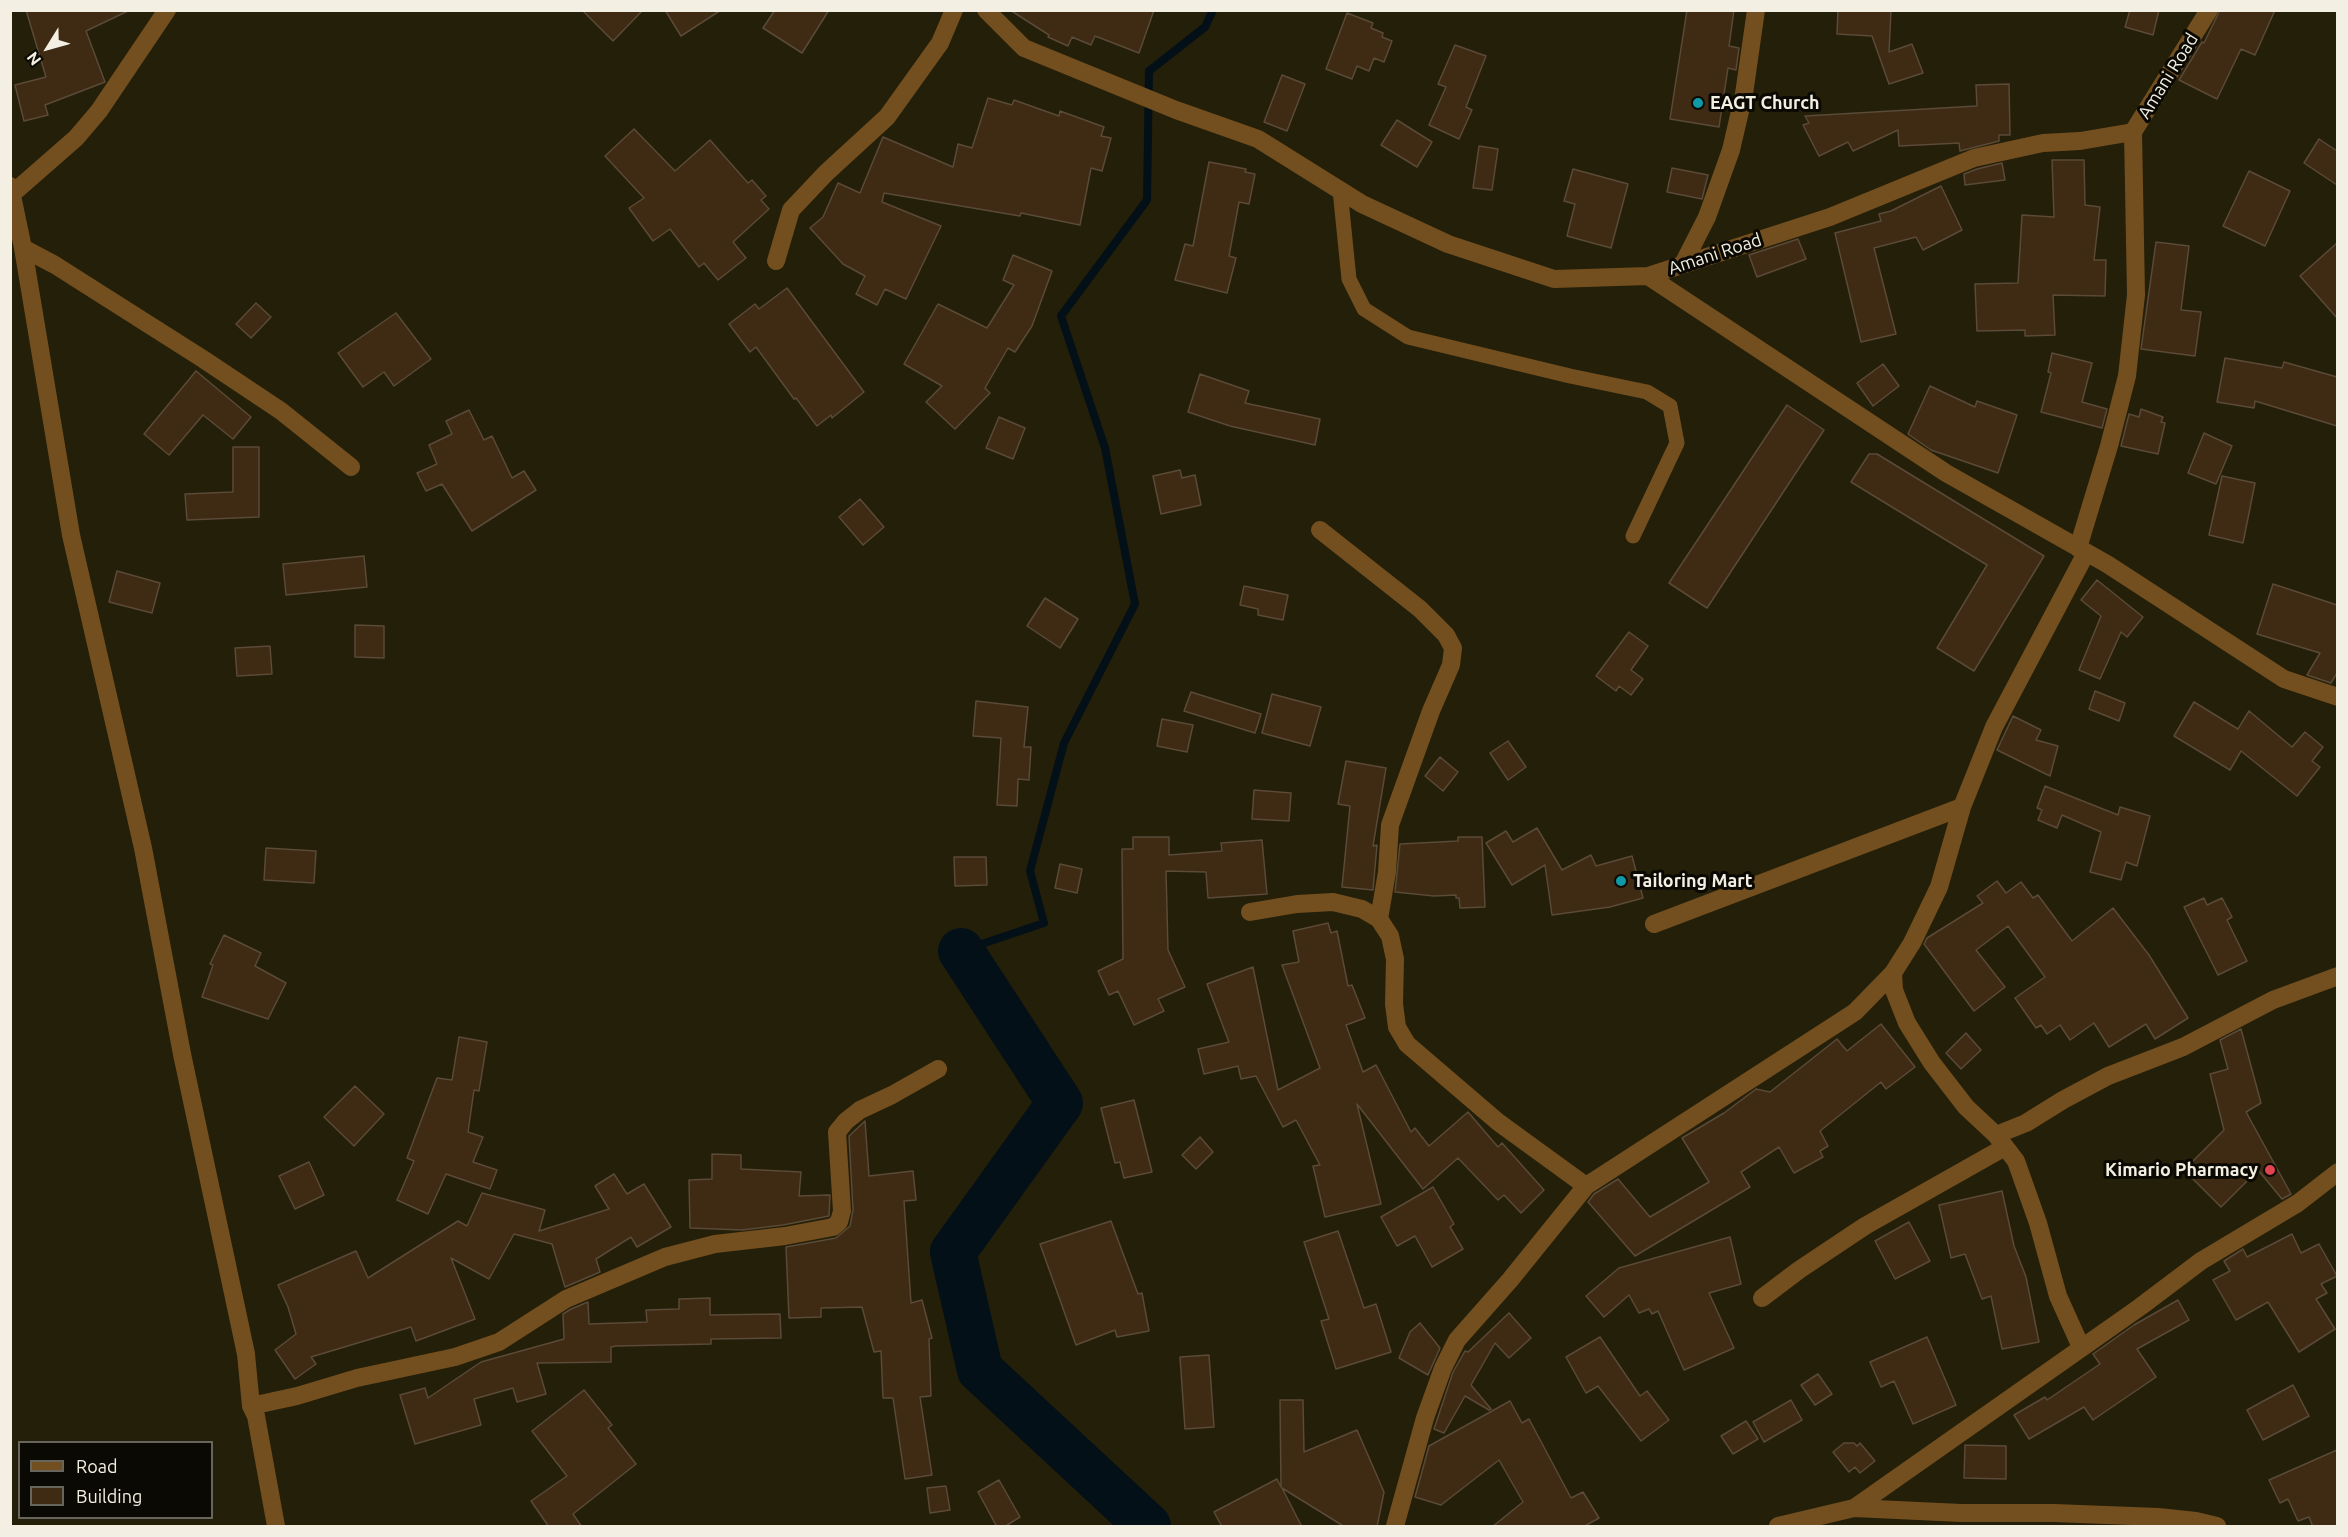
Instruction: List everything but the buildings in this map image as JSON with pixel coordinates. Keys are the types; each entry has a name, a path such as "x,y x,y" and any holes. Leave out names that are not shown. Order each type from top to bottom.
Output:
{"street":[{"path":"167,10 99,111 76,138 11,190 23,248 71,535 143,848 182,1054 246,1354 251,1406 256,1416 276,1527"},
{"path":"776,261 791,210 826,172 887,117 940,43 954,10"},
{"name":"Amani Road","path":"986,10 1024,48 1176,110 1258,139 1362,204 1448,244 1554,279 1648,276 1830,217 1974,158 2043,143 2080,141 2133,132 2209,10"},
{"path":"1683,264 1707,217 1731,150 1744,94 1756,10"},
{"path":"1395,1526 1425,1418 1443,1368 1457,1340 1510,1281 1586,1186 1855,1012 1893,973 1912,943 1939,887 1962,807 1994,727 2082,551 2127,376 2136,295 2133,132"},
{"path":"23,248 55,265 281,411 351,467"},
{"path":"1648,276 1946,473 2107,564 2284,679 2337,698"},
{"path":"1320,530 1420,609 1446,635 1453,648 1451,665 1431,711 1390,825 1387,872 1379,919"},
{"path":"1654,924 1962,807"},
{"path":"1250,912 1297,904 1333,902 1362,909 1379,919 1390,936 1395,959 1394,1004 1397,1027 1407,1044 1498,1122 1586,1186"},
{"path":"1893,973 1894,990 1907,1023 1932,1063 1966,1107 2001,1141 2016,1161 2038,1223 2058,1296 2081,1347"},
{"path":"1762,1298 1865,1226 2063,1100 2108,1076 2182,1047 2274,1000 2337,976"},
{"path":"251,1406 297,1396 379,1372 455,1357 499,1342 567,1299 665,1257 715,1244 785,1236 833,1227 839,1222 842,1211 837,1132 860,1110 938,1069"},
{"path":"1854,1508 2140,1307 2201,1261 2298,1203 2337,1172"},
{"path":"1778,1527 1854,1508 1960,1513 2054,1513 2158,1517 2196,1521 2217,1527"}],"lane":[{"path":"1340,190 1349,279 1364,309 1408,337 1647,392 1670,406 1677,443 1633,536"}],"waterway":[{"path":"961,951 1044,923 1030,871 1064,743 1135,604 1105,448 1061,316 1147,200 1149,71 1205,27 1213,10"},
{"path":"961,951 1060,1103 953,1252 980,1370 1148,1526"}],"place":[{"name":"EAGT Church","path":"1698,103"},
{"name":"Tailoring Mart","path":"1621,881"},
{"name":"Kimario Pharmacy","path":"2270,1170"}]}
